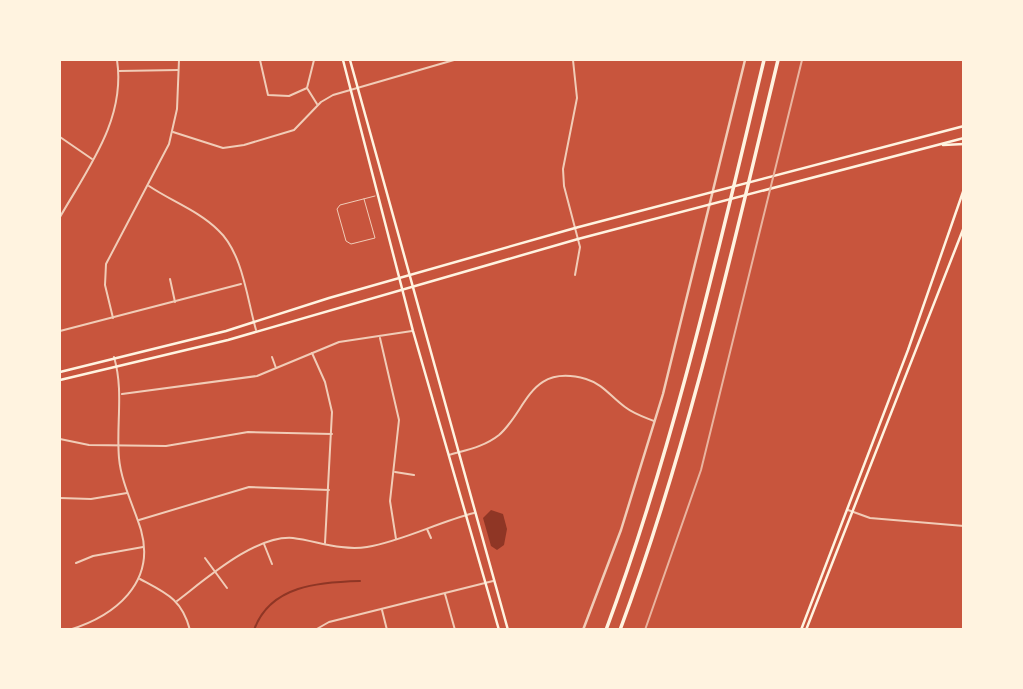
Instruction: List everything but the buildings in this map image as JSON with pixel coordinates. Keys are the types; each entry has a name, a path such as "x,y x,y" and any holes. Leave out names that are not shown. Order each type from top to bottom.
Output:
{"highway":[{"path":"606,629 644,523 678,410 764,60"},
{"path":"620,629 689,420 778,60"}],"main road":[{"path":"343,60 402,291 499,629"},
{"path":"350,60 508,629"},
{"path":"60,372 186,342 575,228 803,166 964,126"},
{"path":"60,380 190,350 413,289 578,239 964,138"},
{"path":"937,146 964,144"},
{"path":"801,629 908,351 964,189"},
{"path":"806,629 964,227"}],"street":[{"path":"60,217 114,116 117,60"},
{"path":"113,318 105,285 106,264 149,186 173,132 179,60"},
{"path":"260,60 268,95 289,96 307,88"},
{"path":"314,60 307,88 318,105"},
{"path":"173,132 219,147 233,148 288,133 328,97 454,60"},
{"path":"573,60 577,98 563,169 581,253 575,275"},
{"path":"583,629 612,557 655,421 745,60"},
{"path":"118,71 180,70"},
{"path":"60,136 93,159"},
{"path":"149,186 206,220 221,233 235,256 256,330"},
{"path":"170,279 175,302"},
{"path":"60,331 243,284"},
{"path":"121,394 250,377 339,342 413,331"},
{"path":"380,337 397,404 390,509 396,539"},
{"path":"312,352 330,395 332,435 325,544"},
{"path":"272,356 276,369"},
{"path":"69,629 88,624 115,608 139,578 144,547 119,462 121,394 114,357"},
{"path":"449,455 485,444 497,436 524,398 551,380 567,377 587,379 603,387 621,404 655,421"},
{"path":"60,439 81,444 175,446 267,431 332,435"},
{"path":"394,472 414,475"},
{"path":"138,520 249,487 329,489"},
{"path":"60,498 91,499 128,492"},
{"path":"847,510 870,518 964,526"},
{"path":"177,601 215,573 264,543 287,538 364,547 474,513"},
{"path":"427,527 431,538"},
{"path":"264,543 272,564"},
{"path":"76,563 93,556 144,547"},
{"path":"205,558 227,588"},
{"path":"139,578 167,591 177,601 190,629"},
{"path":"315,629 328,622 494,580"},
{"path":"445,593 455,629"},
{"path":"382,608 387,629"}],"lane":[{"path":"364,199 375,237 351,244 346,241 337,209 340,205 386,192"}],"shaded area":[{"path":"491,510 503,514 507,529 504,545 497,550 491,546 483,518"}],"waterway":[{"path":"254,630 262,615 284,595 313,585 360,581"}],"railway":[{"path":"645,630 701,470 802,60"}]}
